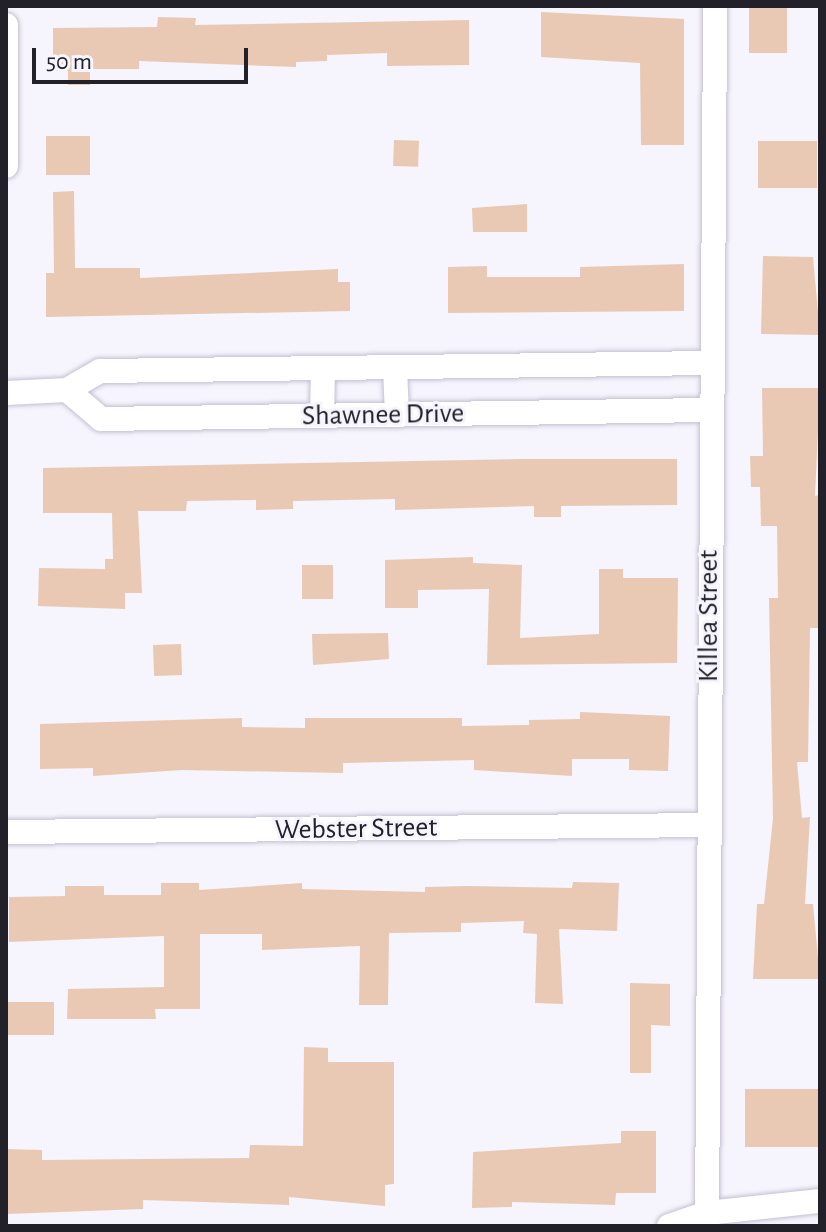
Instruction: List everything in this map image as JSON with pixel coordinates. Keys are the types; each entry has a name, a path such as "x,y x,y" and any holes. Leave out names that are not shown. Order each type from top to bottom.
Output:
{"street":[{"name":"Killea Street","path":"707,1220 706,825 715,6"},
{"path":"6,25 6,166"},
{"name":"Shawnee Drive","path":"6,393 67,390 100,371 710,363"},
{"path":"395,368 397,415"},
{"path":"322,416 323,370"},
{"name":"Shawnee Drive","path":"67,390 101,419 709,410"},
{"name":"Webster Street","path":"6,832 706,825"},
{"path":"669,1226 820,1201"}],"building":[{"path":"749,6 787,6 787,53 749,53"},
{"path":"541,12 684,19 684,145 641,145 640,63 541,57"},
{"path":"158,17 196,18 195,25 469,20 469,65 387,66 387,53 327,55 327,61 296,62 296,67 139,61 139,69 90,69 90,85 68,85 68,71 53,71 53,28 157,27"},
{"path":"46,136 90,136 90,175 46,175"},
{"path":"394,140 419,141 418,167 393,166"},
{"path":"758,141 817,141 817,188 758,188"},
{"path":"74,191 75,268 140,268 140,278 338,269 338,282 350,282 350,311 46,317 46,273 54,273 53,192"},
{"path":"527,204 527,232 473,232 472,208"},
{"path":"763,256 813,257 820,335 761,334"},
{"path":"684,264 684,311 448,313 448,267 487,266 487,277 580,277 580,267"},
{"path":"762,388 820,388 815,496 820,495 820,628 810,628 808,762 797,762 802,818 810,817 805,904 813,904 820,979 753,979 757,904 764,904 773,818 769,598 778,598 777,526 761,526 760,487 751,487 750,456 763,456"},
{"path":"677,459 677,505 561,506 561,517 534,517 534,506 395,510 395,499 293,501 293,509 256,510 256,500 187,501 186,511 138,511 142,593 125,593 125,609 38,606 39,568 105,569 105,559 113,559 112,513 43,513 43,468"},
{"path":"473,557 473,563 522,565 520,638 599,634 599,569 623,569 623,578 678,578 677,663 487,665 489,589 418,590 418,608 385,608 385,560"},
{"path":"302,565 333,565 333,599 302,599"},
{"path":"388,633 389,659 313,665 312,634"},
{"path":"181,644 182,675 154,676 153,645"},
{"path":"580,712 670,716 668,771 629,770 629,759 572,759 572,776 474,770 474,760 343,763 343,773 182,770 93,776 93,768 40,769 40,724 242,718 242,727 305,728 305,718 462,718 462,726 529,725 529,720 580,719"},
{"path":"573,882 619,883 617,931 559,929 563,1004 535,1003 537,934 523,933 524,921 461,923 461,932 389,933 388,1005 359,1005 360,946 262,950 262,934 200,934 200,1009 155,1009 156,1019 67,1019 68,989 164,987 164,936 9,942 9,897 65,896 65,886 104,886 104,895 161,895 161,883 199,883 199,890 302,883 302,889 425,892 425,887 572,888"},
{"path":"630,983 670,984 670,1026 651,1025 651,1073 630,1073"},
{"path":"6,1002 54,1002 54,1035 6,1035"},
{"path":"304,1047 328,1048 328,1062 394,1062 394,1184 385,1185 385,1206 289,1197 289,1205 143,1200 143,1209 6,1214 6,1149 42,1150 42,1160 249,1158 250,1145 303,1146"},
{"path":"745,1089 820,1089 820,1147 745,1147"},
{"path":"621,1131 656,1131 656,1193 616,1193 615,1205 512,1202 512,1207 472,1208 473,1152 621,1143"}]}
